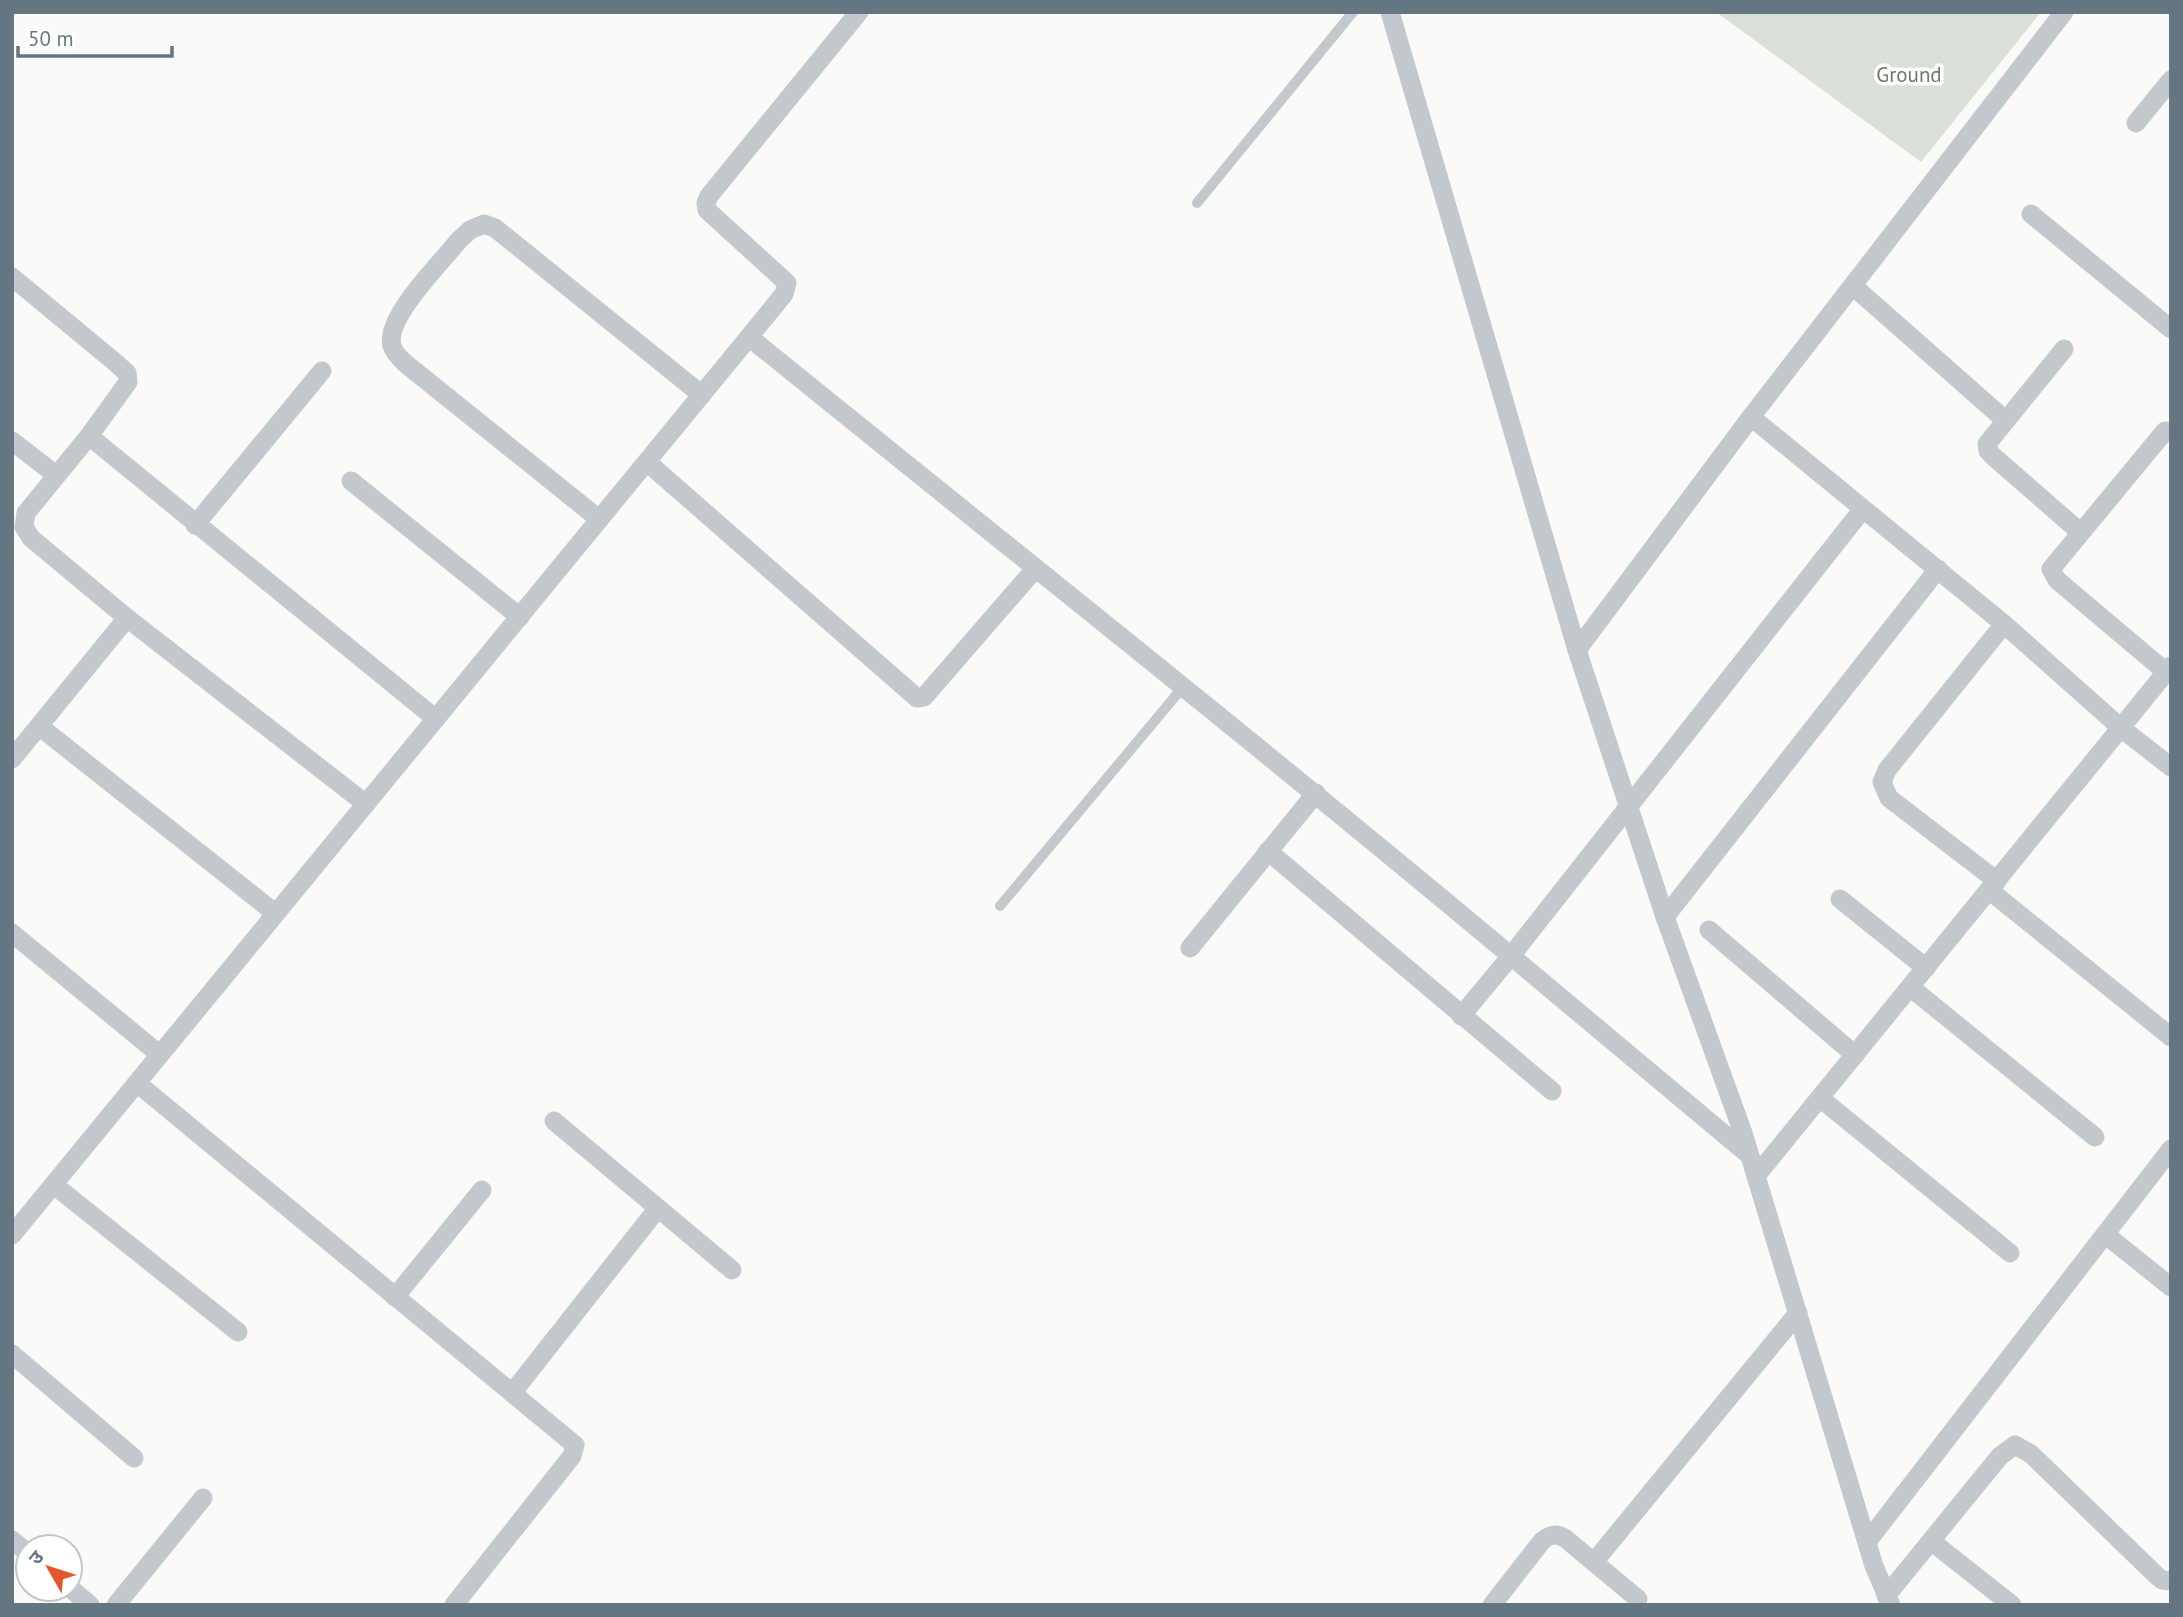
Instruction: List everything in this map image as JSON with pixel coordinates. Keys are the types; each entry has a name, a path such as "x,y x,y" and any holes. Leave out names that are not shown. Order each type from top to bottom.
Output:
{"street":[{"path":"12,1236 784,294 787,283 707,210 706,203 859,12"},
{"path":"1390,12 1577,650 1665,917 1750,1156 1867,1542 1889,1600"},
{"path":"1577,650 1751,417 2064,12"},
{"path":"2136,123 2171,80"},
{"path":"2031,215 2171,329"},
{"path":"599,519 397,356 392,346 392,330 399,314 442,261 470,230 484,224 495,228 702,395"},
{"path":"12,276 127,373 128,382 89,436 26,513 24,527 31,538 127,618 366,804"},
{"path":"1853,286 2005,420"},
{"path":"750,337 1316,793 1750,1156"},
{"path":"2064,349 1987,444 1988,451 2080,533"},
{"path":"195,525 322,371"},
{"path":"1751,417 1862,510 1938,569 2122,728 2171,766"},
{"path":"1756,1176 2169,669 2053,575 2052,569 2054,563 2165,431"},
{"path":"89,436 436,719"},
{"path":"12,441 56,475"},
{"path":"647,462 917,698 924,697 1035,569"},
{"path":"351,481 520,617"},
{"path":"1461,1016 1629,809 1862,510"},
{"path":"1665,917 1938,569"},
{"path":"12,759 127,618"},
{"path":"2004,624 1887,770 1882,782 1889,798 2171,1037"},
{"path":"39,726 275,914"},
{"path":"1189,948 1316,793"},
{"path":"1268,851 1552,1091"},
{"path":"1840,898 1926,968"},
{"path":"1709,930 1855,1055"},
{"path":"12,933 159,1054"},
{"path":"1910,987 2095,1137"},
{"path":"137,1083 575,1445 575,1450 454,1605"},
{"path":"1820,1098 2010,1253"},
{"path":"554,1121 732,1270"},
{"path":"1867,1542 2171,1149"},
{"path":"54,1185 238,1332"},
{"path":"396,1297 482,1189"},
{"path":"512,1393 658,1208"},
{"path":"2106,1235 2171,1287"},
{"path":"1594,1562 1798,1313"},
{"path":"12,1354 134,1458"},
{"path":"1889,1600 1931,1541 2006,1449 2015,1445 2031,1454 2156,1575 2162,1580 2171,1581"},
{"path":"116,1605 203,1498"},
{"path":"1492,1605 1542,1542 1550,1535 1558,1534 1639,1603"},
{"path":"1931,1541 2012,1605"}],"lane":[{"path":"1197,203 1353,12"},
{"path":"1000,906 1183,687"}],"green space":[{"name":"Ground","path":"1716,12 2041,12 1921,162"}]}
